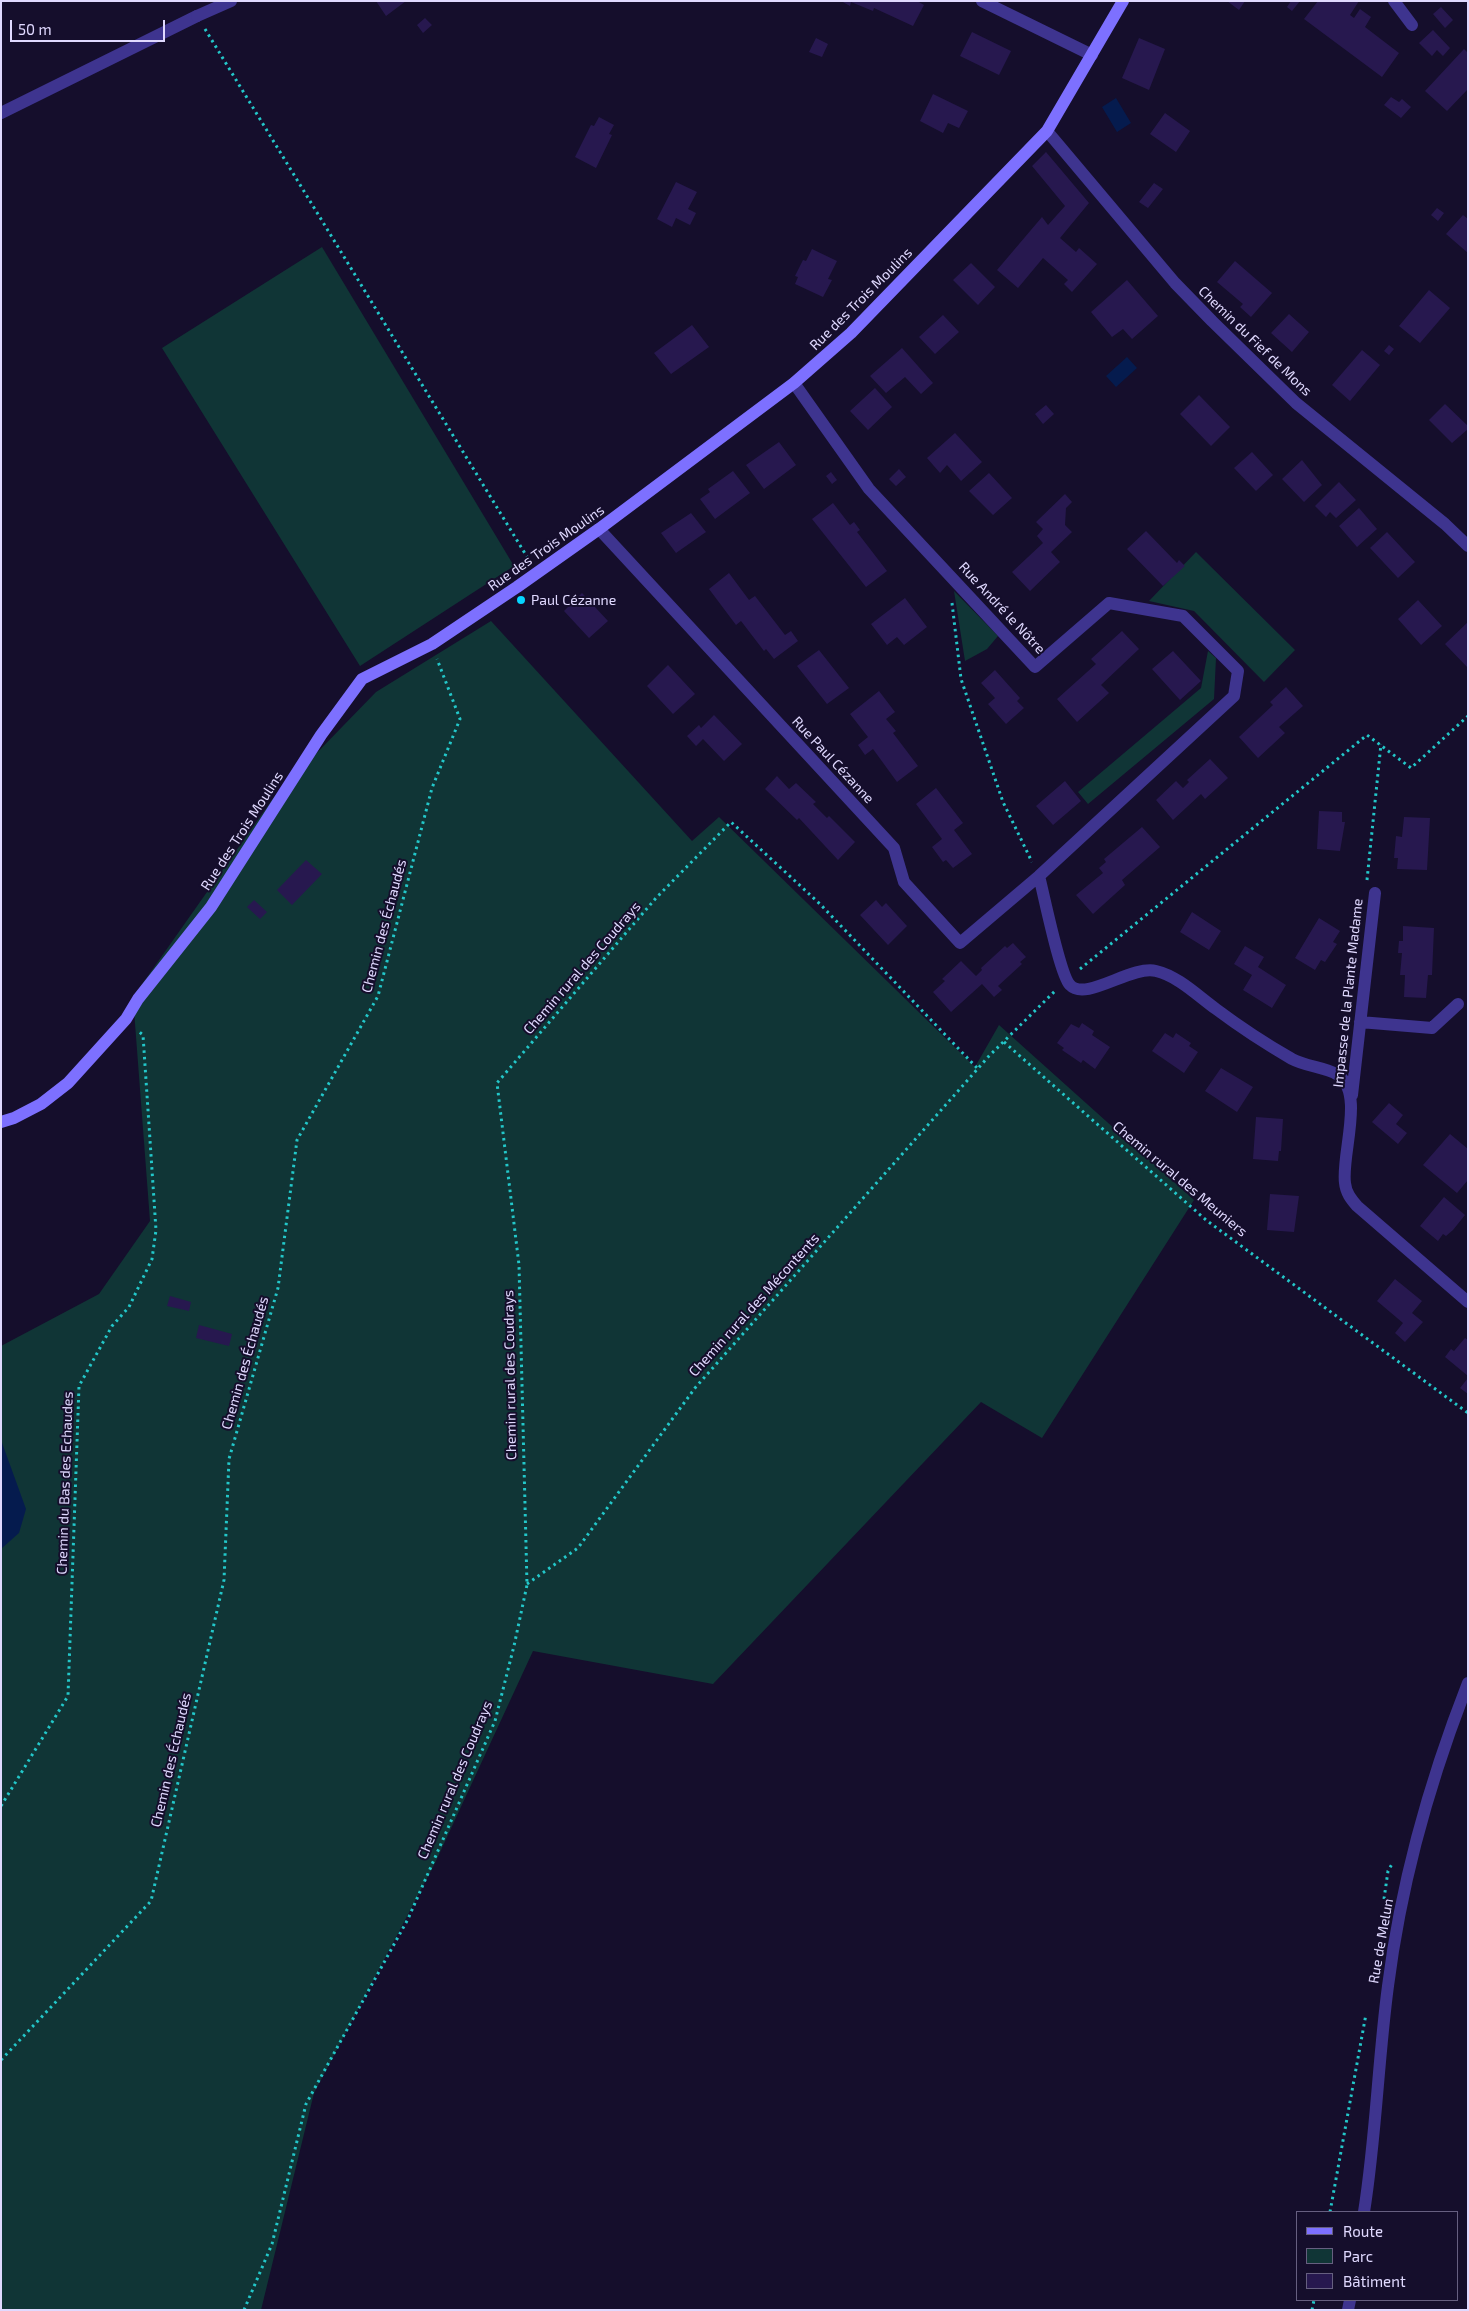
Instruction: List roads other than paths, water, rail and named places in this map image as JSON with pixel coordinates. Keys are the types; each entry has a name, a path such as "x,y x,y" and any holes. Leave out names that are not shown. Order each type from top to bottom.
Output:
{"street":[{"path":"1,113 231,1"},
{"path":"982,1 1092,55"},
{"name":"Rue des Trois Moulins","path":"1,1122 14,1118 41,1104 68,1083 126,1019 138,1000 211,908 321,735 362,679 432,644 599,529 794,383 851,333 1047,131 1123,1"},
{"path":"1394,1 1412,25"},
{"name":"Chemin du Fief de Mons","path":"1047,131 1175,282 1212,321 1296,403 1446,524 1468,546"},
{"name":"Rue André le Nôtre","path":"794,383 870,489 1035,667 1109,603 1183,616 1238,671 1234,696 1039,876"},
{"name":"Rue Paul Cézanne","path":"599,529 894,848 904,882 960,943 1039,876"},
{"path":"1039,876 1066,980 1071,986 1082,990 1098,986 1134,971 1154,970 1171,976 1226,1017 1290,1058 1306,1066 1321,1068 1338,1075 1346,1084 1352,1098"},
{"name":"Impasse de la Plante Madame","path":"1375,893 1352,1098 1345,1184 1349,1196 1357,1206 1468,1302"},
{"path":"1360,1022 1432,1028 1458,1004"},
{"name":"Rue de Melun","path":"1364,2211 1388,1985 1403,1896 1428,1798 1468,1683"}],"water":[{"path":"1116,98 1131,123 1117,132 1102,107"},
{"path":"1127,357 1137,368 1116,387 1106,376"},
{"path":"1,1440 26,1509 19,1533 1,1549"}],"place":[{"name":"Paul Cézanne","path":"521,600"}]}
